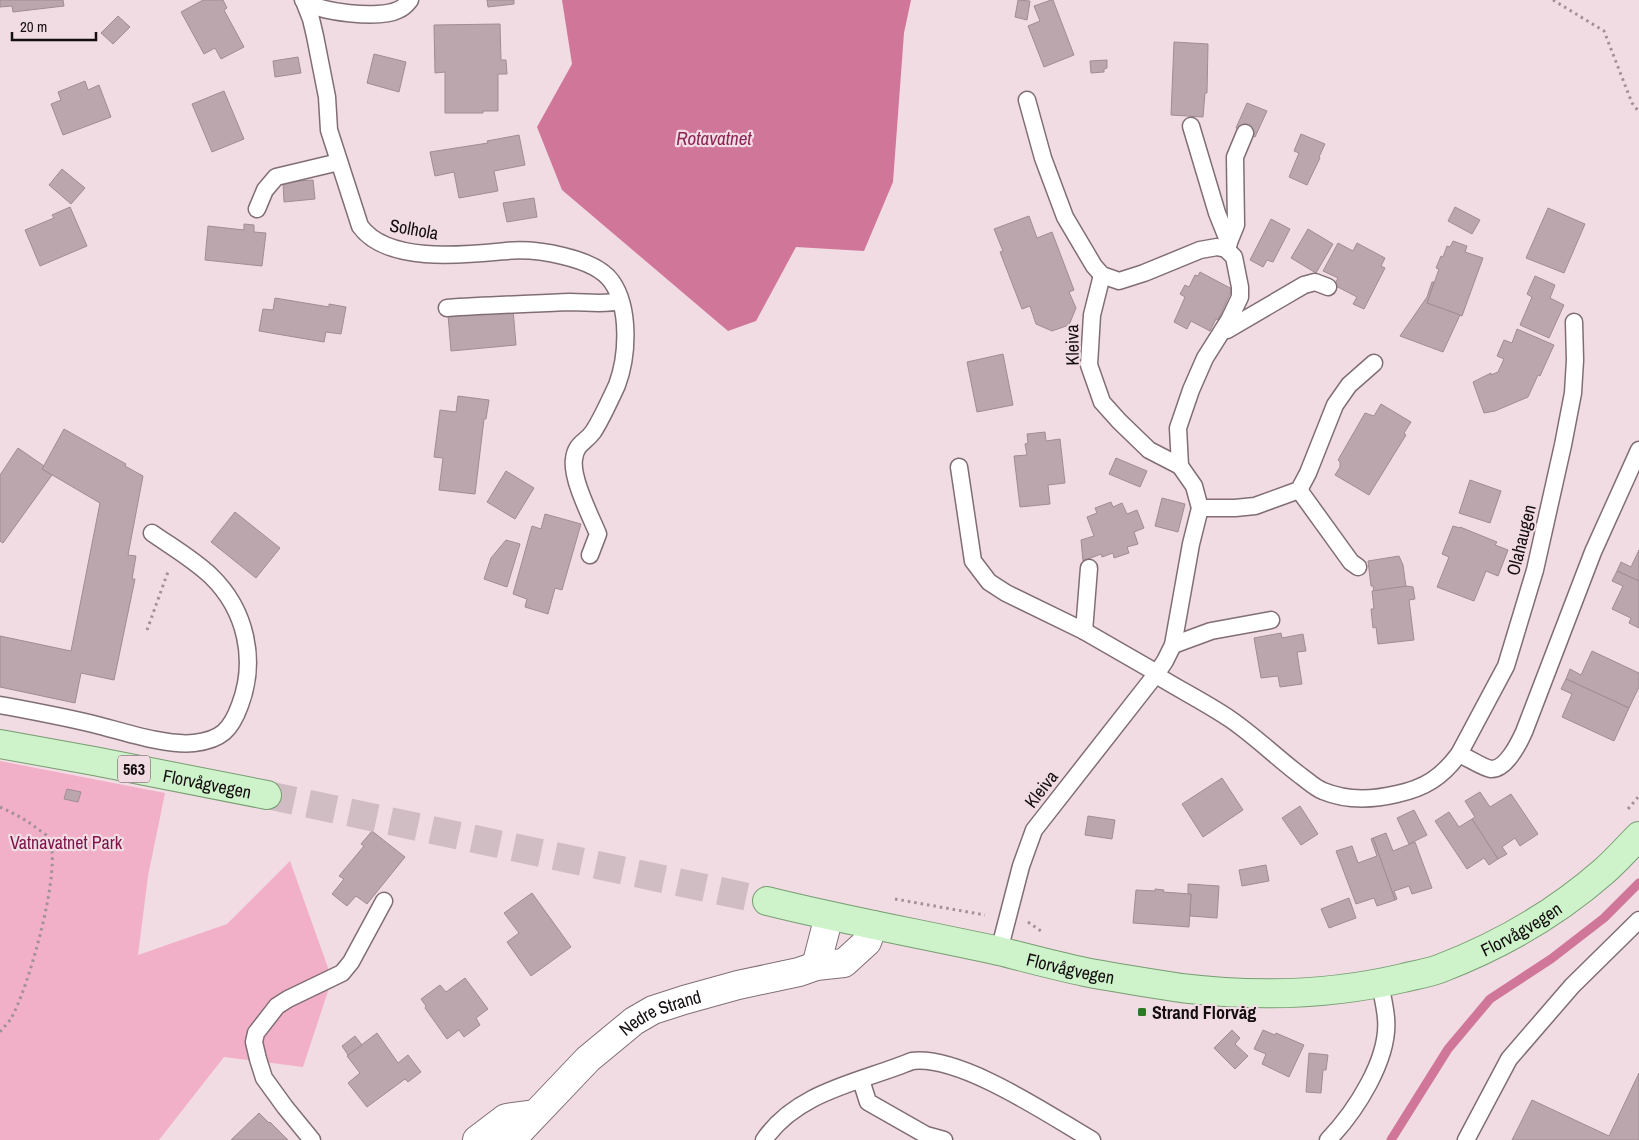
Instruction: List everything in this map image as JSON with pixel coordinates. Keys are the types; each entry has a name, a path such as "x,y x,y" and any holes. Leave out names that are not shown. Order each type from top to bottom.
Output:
{"main road":[{"name":"Florvågvegen","path":"0,744 267,795"},
{"name":"Florvågvegen","path":"767,901 829,916 999,951 1085,972 1182,988 1244,993 1326,991 1380,983 1438,970 1523,930 1565,903 1605,871 1631,825"}],"street":[{"path":"816,966 829,916"},
{"name":"Nedre Strand","path":"511,1140 588,1059 634,1021 653,1010 738,985 799,972 816,966 844,963 867,942 873,925"},
{"path":"477,1140 506,1118 535,1114"}],"lane":[{"name":"Solhola","path":"303,0 308,4 328,10 361,14 386,13 398,10 410,0"},
{"name":"Solhola","path":"303,0 311,19 315,36 327,97 329,130 360,226 366,235 376,242 394,248 428,255 466,255 521,250 540,251 567,257 598,270 612,282 624,316 626,346 617,384 592,433 577,447 574,460 581,494 598,534 590,555"},
{"path":"1027,100 1043,158 1065,216 1094,266 1102,275 1119,280 1144,274 1200,250 1228,246"},
{"path":"1180,466 1178,428 1182,414 1205,358 1223,330 1240,297 1234,257 1228,246 1190,126"},
{"path":"1228,246 1236,225 1235,157 1245,133"},
{"path":"258,209 265,190 276,177 339,162"},
{"name":"Kleiva","path":"999,951 1021,866 1034,830 1156,673 1173,645 1191,544 1200,508 1194,486 1180,466 1149,450 1102,402 1089,365 1092,315 1102,275"},
{"path":"1223,330 1227,330 1304,285 1315,282 1328,287"},
{"path":"447,308 495,304 563,302 609,304 620,302"},
{"name":"Olahaugen","path":"1156,673 1161,678 1230,719 1286,765 1322,791 1365,800 1378,799 1414,791 1438,777 1459,754 1506,666 1535,570 1564,445 1572,394 1574,322"},
{"path":"1200,508 1255,506 1299,490 1308,473 1335,405 1349,385 1374,363"},
{"path":"1459,754 1491,769 1499,767 1512,754 1524,732 1593,552 1639,450"},
{"path":"959,467 973,561 989,582 1006,593 1084,631 1156,673"},
{"path":"1299,490 1351,562 1358,567"},
{"path":"0,705 60,716 148,738 182,743 194,743 210,739 228,730 235,720 244,696 249,650 237,612 225,592 211,576 152,533"},
{"path":"1084,631 1089,568"},
{"path":"1173,645 1211,631 1271,620"},
{"path":"312,1140 264,1078 254,1042 256,1033 277,1006 342,973 384,902"},
{"path":"1466,1140 1509,1059 1572,986 1639,920"},
{"path":"1328,1140 1356,1106 1369,1083 1379,1059 1386,1019 1380,983"},
{"path":"764,1140 777,1124 796,1108 828,1091 912,1061 924,1059 950,1065 1013,1095 1092,1140"},
{"path":"861,1080 868,1102 926,1135 944,1140"}],"path":[{"path":"1552,0 1604,31 1632,103 1639,112"},
{"path":"146,630 164,579"},
{"path":"1631,825 1639,796"},
{"path":"0,807 25,818 48,837 53,854 52,877 37,947 10,1020 0,1032"},
{"path":"1009,916 1032,924 1045,934"}],"green space":[{"name":"Vatnavatnet Park","path":"0,761 165,793 148,876 138,955 227,924 290,861 332,979 303,1067 224,1057 159,1140 0,1140"}],"water":[{"name":"Rotavatnet","path":"562,0 911,0 904,33 893,182 864,251 796,247 756,321 728,331 562,190 537,127 572,64"}],"building":[{"path":"0,0 63,0 64,6 13,12 12,6 0,7"},
{"path":"203,0 223,0 227,8 224,10 244,47 221,59 215,48 204,54 181,12"},
{"path":"487,0 514,0 514,4 488,7"},
{"path":"1018,0 1030,1 1027,20 1015,17"},
{"path":"1053,0 1074,55 1044,67 1028,26 1040,21 1034,6"},
{"path":"118,16 130,27 113,44 101,33"},
{"path":"500,24 501,60 506,60 507,74 498,74 498,111 445,113 445,72 435,73 434,25"},
{"path":"1174,42 1208,44 1207,93 1205,93 1203,117 1171,115"},
{"path":"374,54 406,62 399,92 367,83"},
{"path":"298,57 301,73 275,77 273,61"},
{"path":"1107,60 1107,68 1104,69 1104,72 1091,73 1090,61"},
{"path":"85,81 88,90 99,85 111,117 63,135 51,104 61,100 58,92"},
{"path":"224,91 244,139 212,152 192,104"},
{"path":"1247,103 1267,111 1255,137 1236,128"},
{"path":"1301,134 1325,144 1307,185 1289,177 1299,153 1294,151"},
{"path":"519,135 525,165 494,171 498,191 459,198 454,172 435,176 430,152 488,143 487,141"},
{"path":"62,169 85,188 71,204 49,185"},
{"path":"313,180 315,199 284,202 283,182"},
{"path":"534,198 537,217 507,222 503,203"},
{"path":"70,207 87,246 40,266 25,230 54,218 52,215"},
{"path":"1455,207 1480,220 1472,234 1448,221"},
{"path":"1548,208 1585,224 1564,273 1526,258"},
{"path":"1029,216 1037,238 1052,232 1074,290 1069,292 1076,308 1069,325 1052,331 1036,324 1030,306 1022,309 1000,252 1003,251 994,229"},
{"path":"1271,219 1290,229 1273,262 1267,260 1263,267 1250,260"},
{"path":"244,224 254,225 254,232 266,233 262,266 205,260 208,226 244,230"},
{"path":"1308,229 1333,244 1316,273 1291,258"},
{"path":"1453,241 1467,246 1465,252 1483,258 1462,316 1427,303 1439,269 1436,268 1441,256 1443,257 1447,246 1450,247"},
{"path":"1338,243 1353,251 1357,243 1385,258 1381,266 1385,268 1364,309 1353,304 1357,297 1334,285 1338,278 1323,271"},
{"path":"1200,272 1232,289 1218,320 1216,319 1210,331 1191,321 1187,329 1174,322 1185,297 1180,294 1185,285 1189,287 1195,275 1198,276"},
{"path":"1535,276 1555,285 1550,298 1564,305 1549,338 1520,325 1532,297 1527,294"},
{"path":"1432,282 1434,282 1427,303 1460,315 1443,352 1400,336 1427,297"},
{"path":"275,298 329,307 329,304 346,307 341,334 326,332 324,342 259,331 263,309 273,310"},
{"path":"513,309 516,345 451,351 448,315"},
{"path":"1517,329 1554,345 1528,397 1495,411 1484,413 1473,382 1491,373 1491,375 1498,372 1504,359 1497,356 1504,340 1512,343"},
{"path":"1003,354 1013,405 977,412 967,362"},
{"path":"458,396 489,400 486,419 484,419 475,494 439,490 443,458 434,457 440,410 456,412"},
{"path":"1381,404 1411,422 1404,433 1406,435 1369,495 1335,475 1340,467 1338,460 1365,413 1374,416"},
{"path":"64,429 126,464 125,466 143,476 128,555 136,556 132,579 135,579 114,680 81,673 75,703 0,687 0,636 71,651 100,503 42,469"},
{"path":"1045,432 1046,441 1060,439 1065,483 1048,485 1050,504 1020,507 1014,456 1027,455 1025,444 1028,443 1027,434"},
{"path":"18,448 44,466 42,469 52,475 3,543 0,541 0,475"},
{"path":"1116,458 1147,471 1140,487 1109,474"},
{"path":"506,471 534,488 515,519 487,502"},
{"path":"1470,480 1501,491 1490,523 1459,513"},
{"path":"1162,498 1185,504 1178,532 1155,526"},
{"path":"1111,502 1113,507 1122,503 1127,514 1137,510 1144,528 1134,532 1138,544 1127,547 1129,553 1114,558 1113,553 1102,557 1101,554 1083,561 1081,540 1094,536 1087,517 1097,513 1095,508"},
{"path":"235,512 280,548 256,578 211,542"},
{"path":"545,514 581,524 562,590 555,588 548,614 525,607 527,599 513,594 532,526 541,529"},
{"path":"1453,526 1497,542 1495,545 1508,550 1498,576 1486,571 1474,601 1437,587 1449,557 1442,554"},
{"path":"506,540 520,544 507,587 484,579 491,558"},
{"path":"1639,550 1639,581 1617,571 1621,562 1631,567"},
{"path":"1399,556 1403,565 1406,587 1374,591 1373,586 1371,586 1368,561"},
{"path":"1617,571 1639,581 1639,628 1629,623 1631,618 1612,609 1623,586 1612,581"},
{"path":"1407,586 1413,587 1415,599 1409,600 1414,640 1378,644 1376,627 1373,628 1371,609 1374,609 1372,591"},
{"path":"1281,633 1282,638 1303,634 1306,651 1297,652 1302,684 1280,687 1278,676 1261,678 1254,638"},
{"path":"1592,651 1639,673 1639,687 1629,708 1566,679 1570,669 1581,675"},
{"path":"1566,679 1629,708 1614,741 1562,717 1572,694 1561,689"},
{"path":"1222,778 1243,810 1203,837 1182,804"},
{"path":"67,789 81,792 78,802 64,799"},
{"path":"1480,792 1490,807 1511,794 1538,834 1520,846 1515,838 1502,847 1507,854 1498,859 1472,819 1475,817 1465,801"},
{"path":"1300,806 1318,834 1301,845 1282,818"},
{"path":"1414,810 1427,835 1409,844 1397,818"},
{"path":"1449,812 1459,827 1472,819 1498,859 1489,865 1484,858 1467,869 1435,821"},
{"path":"1088,816 1115,820 1112,839 1085,835"},
{"path":"372,831 405,857 367,904 356,896 347,906 332,894 344,879 339,876 364,846 361,844"},
{"path":"1386,833 1393,851 1415,842 1432,888 1412,894 1409,886 1394,891 1397,899 1395,900 1373,838"},
{"path":"1373,838 1395,900 1377,906 1374,898 1356,904 1336,851 1352,846 1358,863 1377,856 1371,839"},
{"path":"1266,865 1269,881 1242,886 1239,870"},
{"path":"1188,884 1219,886 1217,918 1190,916 1191,894 1188,894"},
{"path":"1155,889 1164,890 1163,892 1191,894 1189,927 1133,923 1136,890 1155,891"},
{"path":"532,893 571,947 531,976 507,942 519,933 504,913"},
{"path":"1349,898 1356,918 1329,928 1321,909"},
{"path":"465,978 488,1009 476,1018 480,1025 464,1037 459,1030 447,1039 425,1008 426,1006 421,999 440,985 446,992"},
{"path":"1232,1030 1240,1038 1235,1044 1248,1056 1235,1069 1214,1048"},
{"path":"1263,1030 1275,1035 1276,1033 1304,1045 1289,1077 1262,1064 1266,1054 1254,1049"},
{"path":"377,1033 398,1063 408,1055 421,1072 408,1082 405,1079 367,1107 348,1083 360,1073 347,1056"},
{"path":"355,1036 362,1045 348,1055 342,1046"},
{"path":"1309,1053 1328,1055 1326,1070 1323,1070 1321,1093 1306,1092"},
{"path":"1639,1073 1639,1140 1512,1140 1532,1100 1609,1136"},
{"path":"259,1113 270,1122 288,1140 231,1140"}],"waterway":[{"path":"1391,1140 1448,1049 1490,999 1551,959 1604,918 1639,883"}],"tunnel":[{"path":"267,795 767,901"}],"place":[{"name":"Strand Florvåg","path":"1142,1012"}]}
